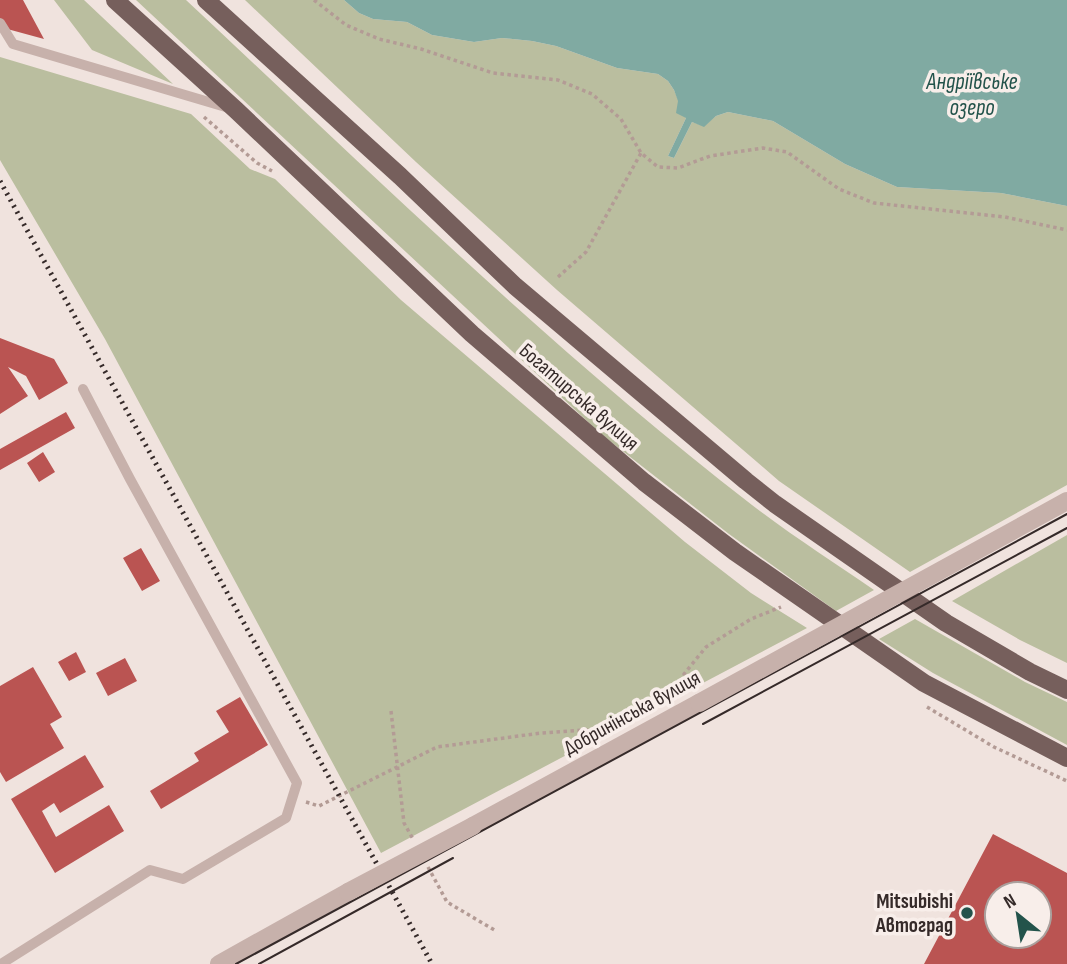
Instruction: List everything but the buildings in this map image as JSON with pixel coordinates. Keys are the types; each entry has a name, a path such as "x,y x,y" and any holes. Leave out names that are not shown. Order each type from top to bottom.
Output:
{"main road":[{"name":"Богатирська вулиця","path":"115,0 236,110 472,334 654,490 735,552 924,683 1067,758"},
{"name":"Богатирська вулиця","path":"206,0 400,176 515,286 746,481 946,623 1030,672 1067,690"}],"street":[{"name":"Добринінська вулиця","path":"219,964 473,826 696,700 1067,501"}],"lane":[{"path":"0,23 13,44 236,110"},
{"path":"1,964 149,870 183,879 286,818 297,783 130,480 83,389"}],"path":[{"path":"314,0 346,25 379,39 421,49 493,73 558,80 592,94 621,119 641,153 658,167 678,168 710,156 763,148 787,152 839,189 874,203 1005,217 1067,230"},
{"path":"558,277 586,252 641,153"},
{"path":"696,700 684,674 706,647 751,619 782,606"},
{"path":"292,799 319,806 437,747 541,733 622,727"}],"green space":[{"path":"54,0 84,0 173,84 92,50"},
{"path":"136,0 186,0 393,195 605,385 752,505 874,590 836,611 729,534 602,435"},
{"path":"245,0 344,0 359,13 373,19 407,22 432,35 474,42 502,38 532,41 556,46 617,68 658,74 668,81 674,90 686,118 668,156 674,158 692,122 704,126 716,116 728,112 773,121 845,164 897,187 1001,193 1067,206 1067,485 910,572 779,481 557,290 416,162"},
{"path":"0,57 191,114 250,169 275,179 401,300 685,542 751,593 807,628 381,853 105,339 0,160"},
{"path":"1067,535 1067,663 952,601"},
{"path":"915,619 1025,682 1067,702 1067,745 933,673 879,639"}],"water":[{"name":"Андріївське озеро","path":"344,0 1067,0 1067,206 1001,193 897,187 845,164 773,121 728,112 716,116 704,127 692,122 674,158 668,156 686,118 676,113 678,101 674,90 668,81 658,74 617,68 556,46 532,41 502,38 474,42 432,35 407,22 373,19 359,13"}],"tram line":[{"path":"236,964 1067,514"},
{"path":"703,724 1067,528"},
{"path":"259,964 453,858"}],"railway":[{"path":"0,181 432,964"}],"place":[{"name":"Mitsubishi Автоград","path":"967,913"}]}
